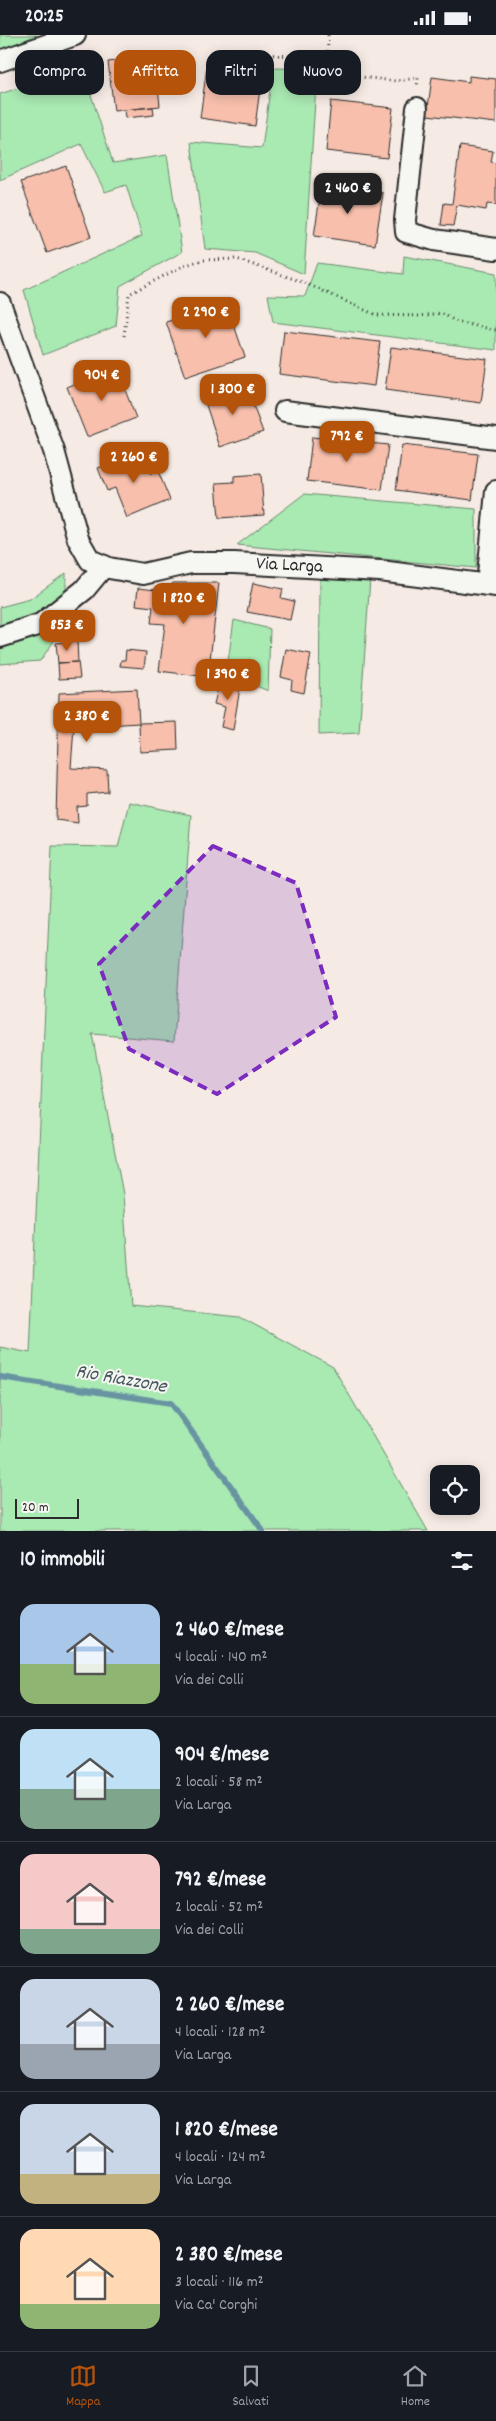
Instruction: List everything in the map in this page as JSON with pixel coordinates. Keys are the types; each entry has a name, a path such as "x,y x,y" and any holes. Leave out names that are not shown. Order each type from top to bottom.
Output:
{"street":[{"path":"0,61 75,35"},
{"path":"417,108 405,220 406,232 434,240 496,249"},
{"name":"Via Larga","path":"0,303 54,451 78,539 90,560 104,566 143,574 191,563 234,563 380,571 491,585"},
{"path":"285,411 496,439"},
{"path":"491,585 496,491"},
{"path":"0,637 41,624 84,590 104,566"}],"path":[{"path":"328,35 328,50"},
{"path":"361,77 395,81 418,78 417,108"},
{"path":"124,336 129,294 184,266 202,260 237,259 269,270 376,315 420,316 440,313 457,322 496,330"}],"highlighted area":[{"path":"213,846 296,883 336,1017 217,1094 129,1049 99,964"}],"green space":[{"path":"0,35 37,35 0,50"},
{"path":"274,68 284,68 284,95 315,95 304,274 255,253 205,249 191,142 262,148 269,95 274,95"},
{"path":"15,89 15,95 91,95 113,163 167,155 182,252 120,286 116,326 43,355 24,290 142,236 126,185 105,192 81,144 0,180 0,94"},
{"path":"404,256 496,273 496,350 273,322 268,295 305,296 317,263 403,274"},
{"path":"304,494 476,509 476,568 237,545"},
{"path":"66,573 66,624 40,661 0,664 0,607 30,599"},
{"path":"320,579 370,579 359,733 319,735"},
{"path":"234,620 270,629 268,691 252,684 250,666 227,668"},
{"path":"129,802 191,815 174,1041 92,1034 123,1194 131,1306 240,1317 333,1367 428,1531 0,1531 0,1347 30,1353 52,846 118,847"}],"building":[{"path":"114,61 114,95 159,95 160,106 114,111 108,62"},
{"path":"206,73 206,95 259,95 255,126 200,118"},
{"path":"469,76 496,79 496,123 427,115 432,77 469,82"},
{"path":"331,101 393,108 387,158 326,151"},
{"path":"153,107 154,115 125,118 124,110"},
{"path":"460,146 493,151 491,162 496,163 496,205 487,204 486,210 457,205 453,226 441,225 444,203 452,204"},
{"path":"66,166 91,237 47,253 21,182"},
{"path":"322,184 383,193 375,245 314,236"},
{"path":"226,302 245,357 185,377 166,322"},
{"path":"284,331 380,342 374,386 279,374"},
{"path":"391,347 487,359 481,403 385,390"},
{"path":"116,367 136,418 87,437 67,387"},
{"path":"245,384 263,432 220,447 204,399"},
{"path":"312,437 388,445 382,490 307,481"},
{"path":"402,445 478,454 472,500 396,490"},
{"path":"142,450 151,474 158,471 170,500 127,518 115,488 107,491 98,468"},
{"path":"261,474 264,515 219,518 216,483 234,482 234,476"},
{"path":"173,583 219,583 208,677 159,671 165,624 151,623 153,607 136,605 138,588 165,591"},
{"path":"253,583 283,589 281,598 294,601 290,620 247,612"},
{"path":"77,641 78,662 58,663 56,643"},
{"path":"286,649 311,654 304,693 291,690 292,680 281,677"},
{"path":"126,650 146,652 144,668 120,666 121,660 125,660"},
{"path":"78,662 80,678 59,679 58,663"},
{"path":"220,680 241,682 233,730 221,727 225,707 214,704"},
{"path":"137,689 139,723 74,727 71,768 107,770 108,792 87,794 87,806 77,807 78,823 56,820 59,693"},
{"path":"177,722 178,750 140,752 139,723"}],"waterway":[{"name":"Rio Riazzone","path":"0,1377 171,1403 263,1531"}]}
